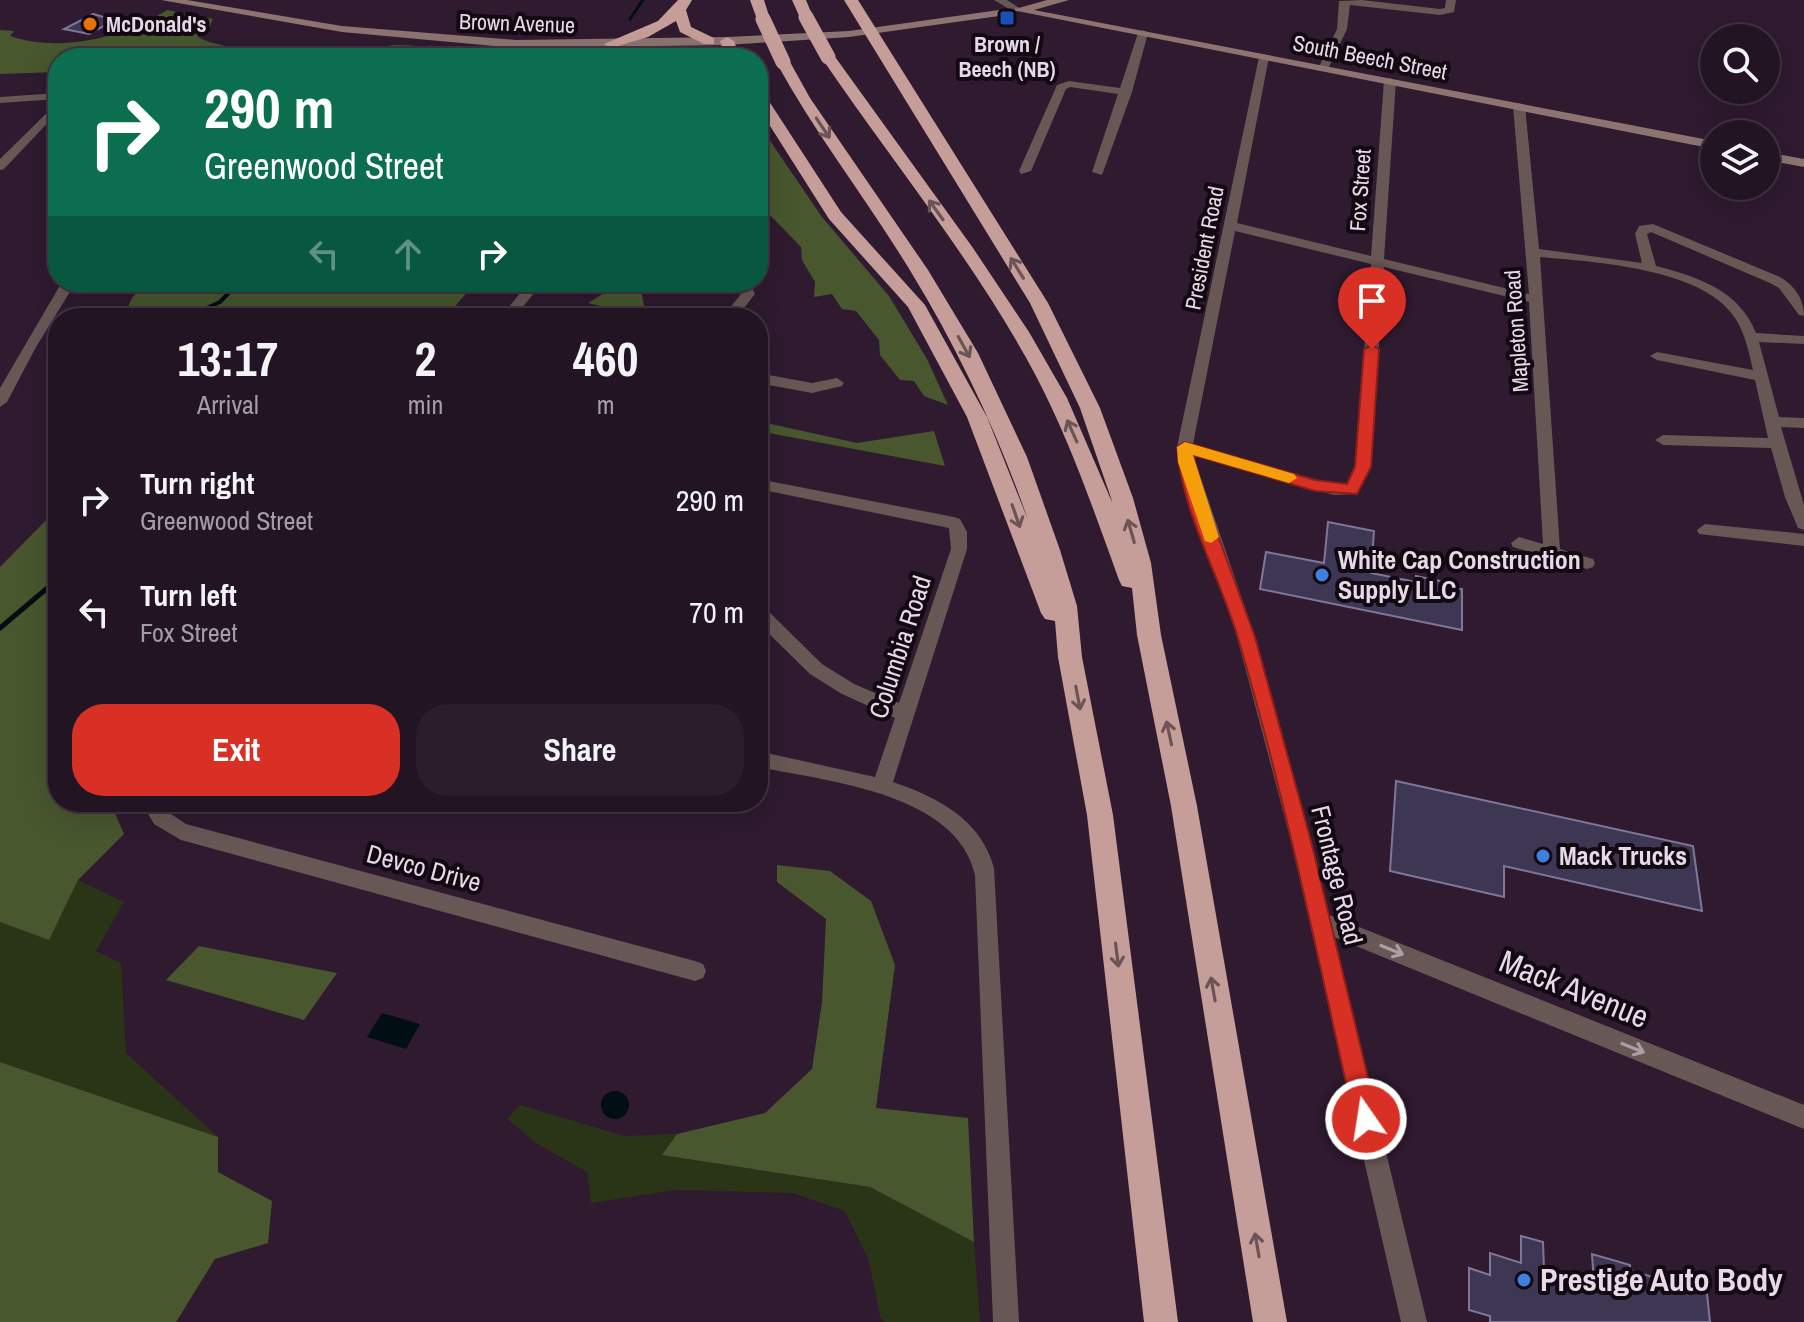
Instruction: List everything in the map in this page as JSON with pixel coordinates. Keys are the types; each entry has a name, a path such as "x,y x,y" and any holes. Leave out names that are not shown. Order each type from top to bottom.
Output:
{"highway":[{"path":"757,0 783,62 803,98 919,270 968,353 1017,457 1032,498 1065,606 1070,657 1100,815 1161,1322"},
{"path":"799,0 828,57 976,264 1045,375 1094,483 1149,635"},
{"path":"851,0 1039,303 1090,408 1122,498 1140,563 1149,635 1184,806 1270,1322"},
{"path":"682,6 685,29 709,41"},
{"path":"611,44 656,28 682,6"},
{"path":"727,41 729,48"},
{"path":"768,111 835,215 916,305 954,372 989,444 1070,657"}],"main road":[{"name":"Brown Avenue","path":"167,0 342,29 516,44 727,41 869,32 896,34 955,25 1063,0"},
{"name":"South Beech Street","path":"1018,10 1700,142"},
{"path":"1780,159 1804,163"}],"street":[{"path":"999,0 1018,10"},
{"path":"1323,69 1342,29 1344,0 1440,12 1450,10 1451,0"},
{"path":"1098,172 1143,33"},
{"path":"511,48 516,44"},
{"name":"President Road","path":"1185,447 1264,57"},
{"name":"Fox Street","path":"1185,447 1315,485 1351,490 1363,467 1390,81"},
{"path":"1025,171 1061,87 1069,84 1126,92"},
{"path":"0,100 48,97"},
{"name":"Mapleton Road","path":"1519,106 1533,252 1552,552"},
{"path":"0,166 48,116"},
{"path":"1228,225 1536,300"},
{"path":"1650,268 1641,234 1644,229 1664,230 1784,285 1804,312"},
{"path":"1533,252 1650,268 1697,283 1735,307 1750,337 1777,443 1798,497 1804,524"},
{"path":"515,308 528,292"},
{"path":"737,308 747,292"},
{"path":"0,402 48,316"},
{"path":"1750,337 1804,340"},
{"path":"1657,356 1760,376"},
{"path":"768,380 812,388 837,383"},
{"path":"1772,422 1804,423"},
{"path":"1663,440 1777,443"},
{"name":"Frontage Road","path":"1185,447 1186,462 1201,511 1246,637 1319,921 1414,1322"},
{"name":"Columbia Road","path":"768,486 954,523 961,537 881,788"},
{"path":"1705,530 1804,540"},
{"path":"1519,543 1587,563"},
{"path":"768,621 831,679 905,714"},
{"path":"768,761 918,800 952,820 976,846 985,875 1006,1322"},
{"name":"Devco Drive","path":"157,812 181,831 695,971"},
{"name":"Mack Avenue","path":"1319,921 1804,1117"}],"green space":[{"path":"167,10 213,19 209,28 197,36 237,48 48,48 48,72 0,74 0,30 14,31 10,36 29,41 70,43 111,35"},
{"path":"395,45 435,48 385,48"},
{"path":"768,138 822,217 889,296 927,359 948,405 924,396 914,381 900,380 880,355 879,340 856,311 842,309 832,294 814,297 815,282 802,260 801,247 768,213"},
{"path":"138,292 467,292 454,308 128,308"},
{"path":"606,292 641,292 644,306 610,308 588,303"},
{"path":"768,423 857,443 934,431 945,466 768,433"},
{"path":"48,518 48,812 114,812 124,834 78,880 49,940 0,922 0,567"},
{"path":"777,865 830,871 871,901 895,965 876,1108 968,1118 974,1242 870,1187 662,1155 677,1134 765,1113 812,1069 822,1002 826,919 777,882"},
{"path":"78,880 124,902 96,951 121,963 126,1053 218,1137 0,1062 0,922 49,939"},
{"path":"199,946 337,973 304,1020 166,980"},
{"path":"0,1062 218,1137 218,1172 272,1201 268,1243 215,1259 176,1322 0,1322"},
{"path":"520,1105 624,1136 677,1134 662,1155 870,1187 974,1242 980,1322 884,1322 880,1316 869,1261 845,1211 793,1193 675,1190 591,1203 587,1172 536,1143 507,1119"}],"shaded area":[{"path":"382,1013 420,1024 406,1049 367,1037"},
{"path":"615,1091 625,1095 629,1105 625,1115 615,1119 605,1115 601,1105 605,1095"}],"building":[{"name":"McDonald's","path":"93,14 115,20 89,34 64,29"},
{"name":"White Cap Construction Supply LLC","path":"1328,522 1374,531 1371,573 1416,582 1416,576 1450,583 1450,587 1462,589 1462,630 1260,589 1266,552 1324,563"},
{"name":"Mack Trucks","path":"1396,781 1693,846 1702,911 1504,866 1504,897 1390,871"},
{"name":"Prestige Auto Body","path":"1521,1236 1543,1242 1544,1269 1594,1284 1592,1254 1630,1265 1630,1270 1707,1294 1710,1322 1490,1322 1490,1316 1469,1310 1469,1268 1490,1275 1490,1253 1521,1263"}],"waterway":[{"path":"630,19 643,0"},
{"path":"207,308 220,302 230,292"},
{"path":"0,628 48,587"}],"slow traffic":[{"path":"1211,537 1186,462 1185,447 1289,478"}],"place":[{"name":"Brown / Beech (NB)","path":"1007,18"},
{"name":"McDonald's","path":"90,24"},
{"name":"White Cap Construction Supply LLC","path":"1322,575"},
{"name":"Mack Trucks","path":"1543,856"},
{"name":"Prestige Auto Body","path":"1524,1280"}],"route":[{"path":"1366,1119 1301,841 1246,637 1201,511 1186,462 1185,447 1334,490 1351,490 1360,479 1363,467 1372,349"}]}
